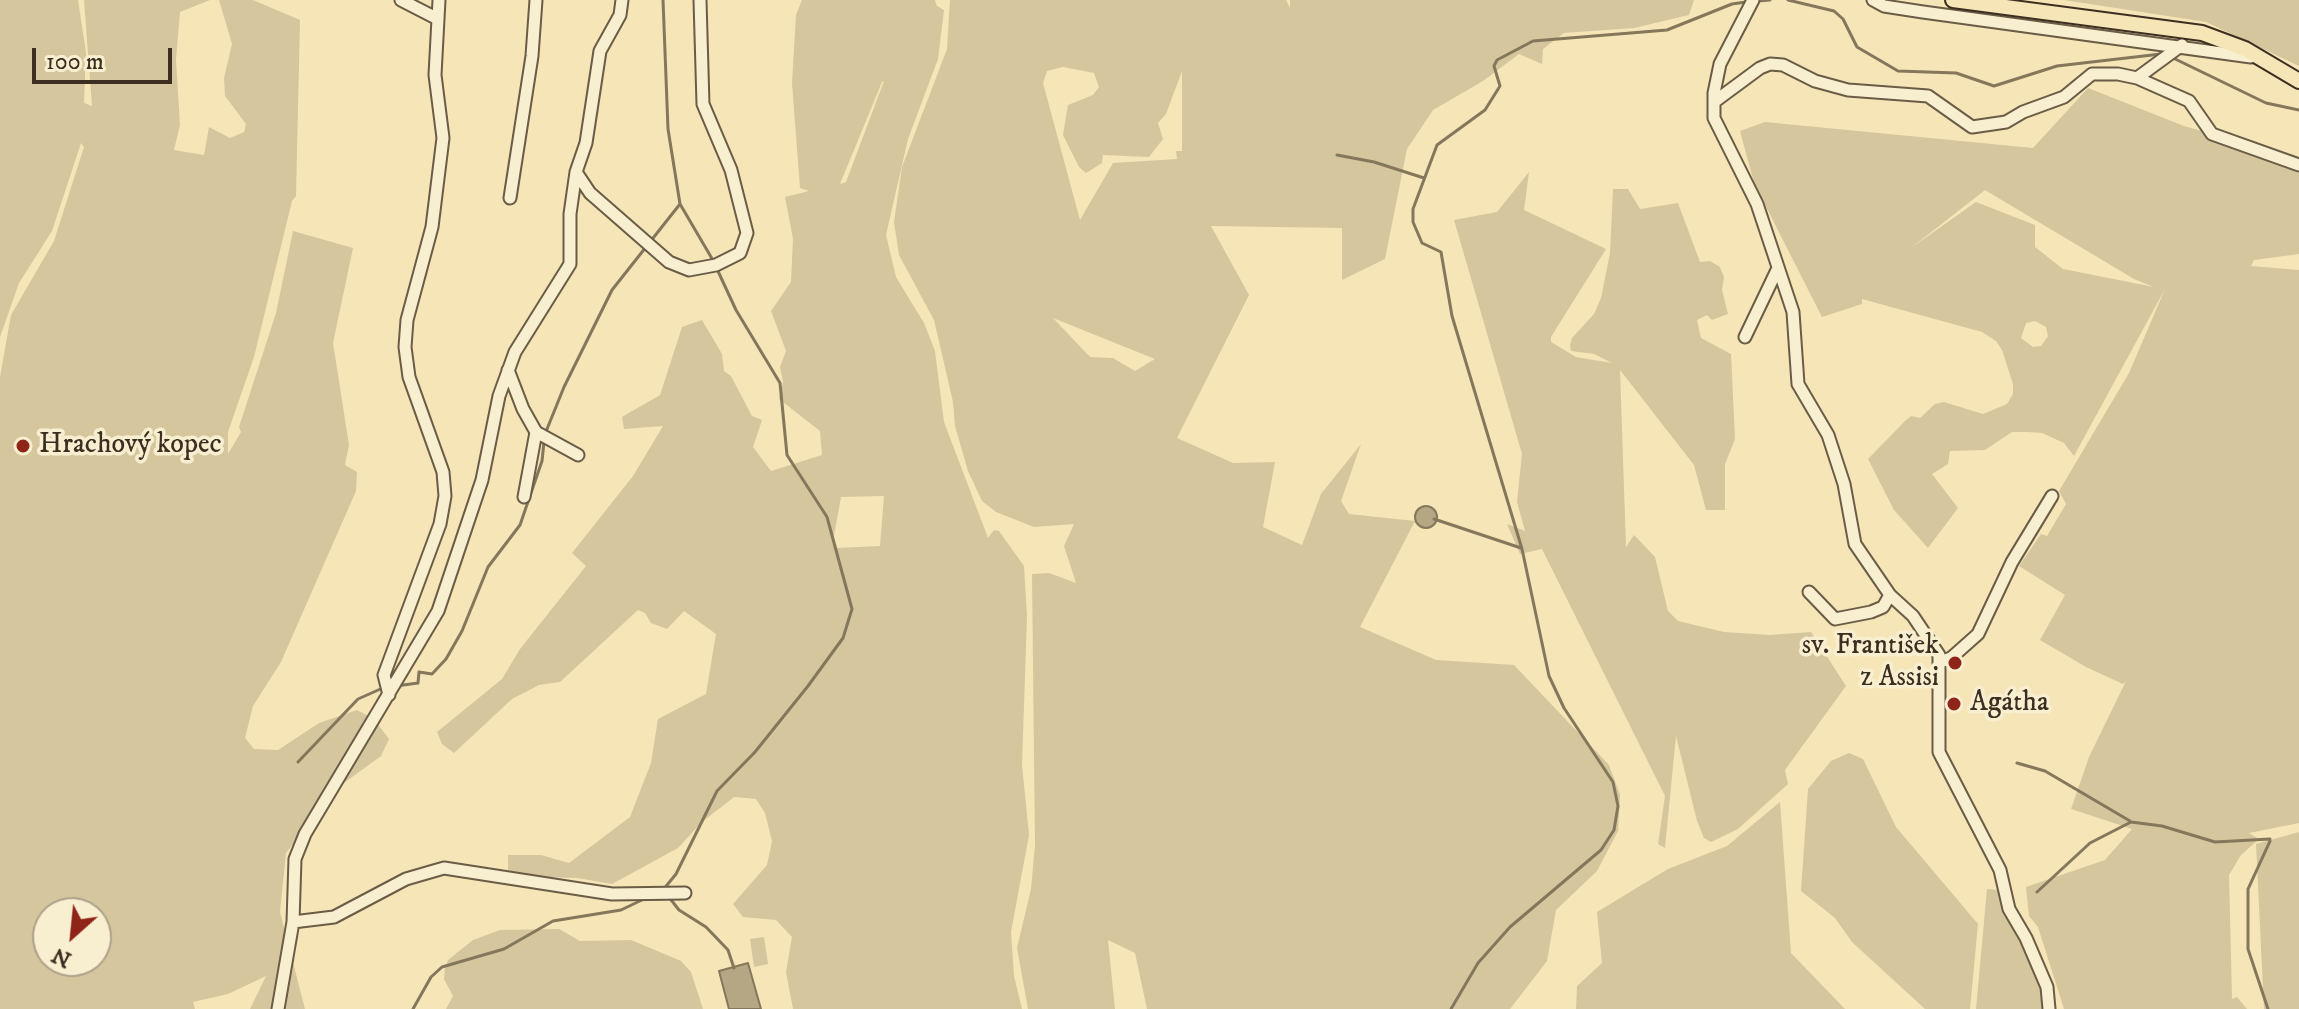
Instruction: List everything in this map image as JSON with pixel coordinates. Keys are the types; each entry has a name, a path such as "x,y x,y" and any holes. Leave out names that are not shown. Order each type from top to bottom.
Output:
{"main road":[{"path":"1953,0 2202,33 2227,40 2299,81"}],"street":[{"path":"401,0 438,19"},
{"path":"389,695 384,675 440,524 445,496 443,472 409,377 405,347 407,320 432,227 443,138 435,75 439,0"},
{"path":"510,198 532,56 536,0"},
{"path":"278,1009 293,922 295,859 305,834 438,611 482,480 499,396 508,370 515,352 570,264 570,214 576,172 586,143 600,51 620,15 622,0"},
{"path":"576,172 590,193 669,262 689,270 716,265 740,253 747,233 731,170 703,104 700,0"},
{"path":"1753,0 1720,64 1714,118 1757,204 1793,312 1798,384 1828,435 1844,484 1855,544 1890,595 1901,603 1931,640 1940,662 1939,752 2000,870 2009,909 2026,938 2047,987 2049,1009"},
{"path":"1873,0 1884,6 1923,12 2182,45 2264,60"},
{"path":"2137,78 2182,45"},
{"path":"1714,102 1760,68 1770,64 1783,65 1815,81 1848,90 1928,96 1972,127 2006,122 2023,112 2064,97 2092,74 2137,78 2189,101 2212,134 2299,165"},
{"path":"1745,337 1777,270"},
{"path":"508,370 536,432 524,497"},
{"path":"536,432 578,455"},
{"path":"1940,662 1951,658 1978,634 2012,562 2052,496"},
{"path":"1809,592 1835,619 1883,607 1890,595"},
{"path":"293,922 334,917 406,879 444,868 612,894 685,893"}],"shaded area":[{"path":"0,0 78,0 86,53 84,103 92,106 84,0 210,0 180,12 176,60 180,125 174,150 204,155 209,127 230,138 244,132 246,124 225,96 224,78 232,44 219,0 253,0 300,20 296,196 292,201 254,357 228,432 228,454 241,432 239,427 276,313 293,231 353,248 333,343 349,445 345,465 357,472 356,491 281,662 253,706 245,738 254,749 278,750 319,723 357,710 374,719 389,739 381,756 337,788 286,853 280,912 305,1009 250,1009 266,976 228,994 193,1002 195,1009 0,1009 0,377 11,315 54,241 84,147 81,143 52,231 19,283 0,337"},
{"path":"802,0 935,0 937,6 944,10 938,59 908,139 886,235 896,277 924,323 935,351 944,422 988,538 994,530 999,531 1024,566 1027,616 1022,765 1029,835 1011,932 1014,976 1022,1009 793,1009 786,972 792,937 776,920 743,917 733,904 767,865 772,841 765,813 756,799 734,797 702,822 678,848 612,884 577,878 508,876 508,855 541,855 569,863 630,817 651,763 658,719 706,694 716,634 684,611 667,629 651,623 645,613 638,610 560,682 539,685 512,699 454,753 442,744 437,732 502,679 520,649 586,566 572,553 633,476 663,426 624,429 622,417 660,395 682,327 702,320 722,354 724,371 731,376 752,416 762,420 753,447 771,471 822,455 820,431 779,399 783,382 780,367 786,351 771,311 791,282 793,239 785,197 809,191 800,188 792,83 796,15","holes":["882,82 846,182 840,184","884,496 880,546 837,548 833,541 841,497"]},
{"path":"950,0 1286,0 1290,8 1290,0 1694,0 1689,15 1634,28 1564,33 1543,49 1542,64 1519,54 1483,81 1433,110 1407,149 1385,259 1342,280 1342,228 1211,226 1249,295 1177,438 1233,463 1275,462 1263,527 1302,545 1321,494 1361,444 1341,501 1349,514 1415,521 1360,627 1436,660 1514,665 1609,765 1620,795 1618,831 1597,871 1556,910 1547,961 1510,1009 1147,1009 1135,953 1108,940 1115,1009 1028,1009 1017,948 1031,889 1035,845 1032,574 1049,573 1076,583 1064,546 1074,524 1034,527 996,512 982,501 968,471 955,426 953,402 934,320 899,255 894,222 902,167 947,49","holes":["1063,67 1094,73 1099,87 1093,95 1068,105 1063,135 1079,167 1086,173 1102,163 1103,155 1149,157 1163,139 1158,123 1166,114 1182,71 1182,151 1176,151 1177,159 1113,163 1080,220 1043,83 1047,71","1053,318 1155,359 1135,371 1113,358 1090,357"]},
{"path":"2064,0 2299,0 2299,66 2206,22"},
{"path":"2088,88 2184,126 2299,158 2299,254 2254,260 2251,266 2299,270 2299,823 2249,833 2259,839 2241,855 2229,875 2232,999 2237,997 2247,1009 2064,1009 2038,927 2029,916 2026,887 2105,860 2132,829 2071,809 2089,757 2126,681 2123,684 2086,667 2040,640 2065,595 2019,566 2041,534 2047,536 2066,504 2059,491 2129,373 2165,289 2074,456 2064,443 2042,433 2027,432 2012,432 1985,450 1950,451 1948,464 1932,474 1958,508 1928,548 1894,510 1868,459 1911,416 1920,418 1935,404 1944,402 1983,414 2007,404 2013,394 2013,384 2002,350 1996,341 1982,332 1862,299 1862,304 1822,317 1754,183 1740,131 1765,122 2033,148","holes":["1985,190 2134,279 2154,287 2063,269 2035,247 2035,225 1976,202 1911,248","2035,321 2046,327 2048,336 2041,346 2033,347 2021,338 2026,323"]},
{"path":"1529,172 1524,210 1606,249 1551,337 1551,342 1576,357 1612,363 1594,354 1571,351 1570,345 1572,338 1594,314 1601,298 1610,253 1613,189 1628,189 1640,209 1678,203 1700,262 1710,261 1720,267 1724,277 1722,290 1728,314 1712,320 1707,315 1697,320 1701,338 1731,354 1735,439 1725,464 1725,510 1706,510 1694,465 1620,370 1626,547 1634,535 1655,557 1668,611 1678,621 1724,632 1770,635 1811,632 1846,686 1785,770 1788,784 1738,829 1711,842 1704,838 1697,821 1676,736 1665,848 1658,844 1665,796 1542,549 1520,554 1507,524 1525,531 1517,502 1522,454 1454,220 1497,212"},
{"path":"1422,506 1430,506 1437,517 1430,528 1422,528 1415,521 1415,513"},
{"path":"1849,753 1863,759 1896,827 1978,924 1970,1009 1925,1009 1852,942 1835,918 1801,891 1808,789 1831,761"},
{"path":"1780,802 1791,953 1845,1009 1576,1009 1577,986 1602,963 1597,912 1668,869 1727,846"},
{"path":"2299,832 2299,1009 2264,1009 2256,844"},
{"path":"1987,889 1999,890 2039,980 2044,1009 1976,1009"},
{"path":"559,929 580,941 631,940 681,961 691,972 703,1009 446,1009 453,996 444,979 448,960 473,940 500,930"},
{"path":"764,937 768,964 754,967 750,939"},
{"path":"748,963 761,1009 729,1009 719,971"}],"waterway":[{"path":"663,0 668,129 680,204 714,262"},
{"path":"1758,1 1770,0"},
{"path":"1788,0 1834,11 1843,19 1857,47 1898,71 1956,73 1994,86 2057,66 2161,54"},
{"path":"1451,1009 1478,963 1510,927 1601,850 1614,830 1618,806 1613,782 1564,708 1549,676 1522,549 1452,316 1441,252 1422,243 1413,222 1413,209 1437,145 1485,110 1500,86 1494,66 1497,60 1533,41 1667,30 1732,4 1746,2"},
{"path":"2171,57 2266,103 2299,110"},
{"path":"1337,155 1374,162 1424,178"},
{"path":"545,434 564,387 612,290 680,204"},
{"path":"663,890 676,874 717,791 755,752 808,686 843,638 852,609 827,517 787,455 780,383 736,310 717,269"},
{"path":"396,686 418,683 419,672 432,674 446,659 462,631 488,567 520,525 542,461 544,442"},
{"path":"1434,519 1521,548"},
{"path":"298,762 358,699 385,687"},
{"path":"2017,763 2045,771 2130,821"},
{"path":"2037,892 2090,843 2131,822 2162,826 2215,842 2270,839"},
{"path":"2268,1009 2248,949 2248,889 2270,841"},
{"path":"668,896 679,910 706,927 728,950 734,968"},
{"path":"413,1009 431,977 442,967 504,949 553,921 621,910 644,899"}],"place":[{"name":"Hrachový kopec","path":"23,446"},
{"name":"sv. František z Assisi","path":"1955,663"},
{"name":"Agátha","path":"1954,704"}]}
